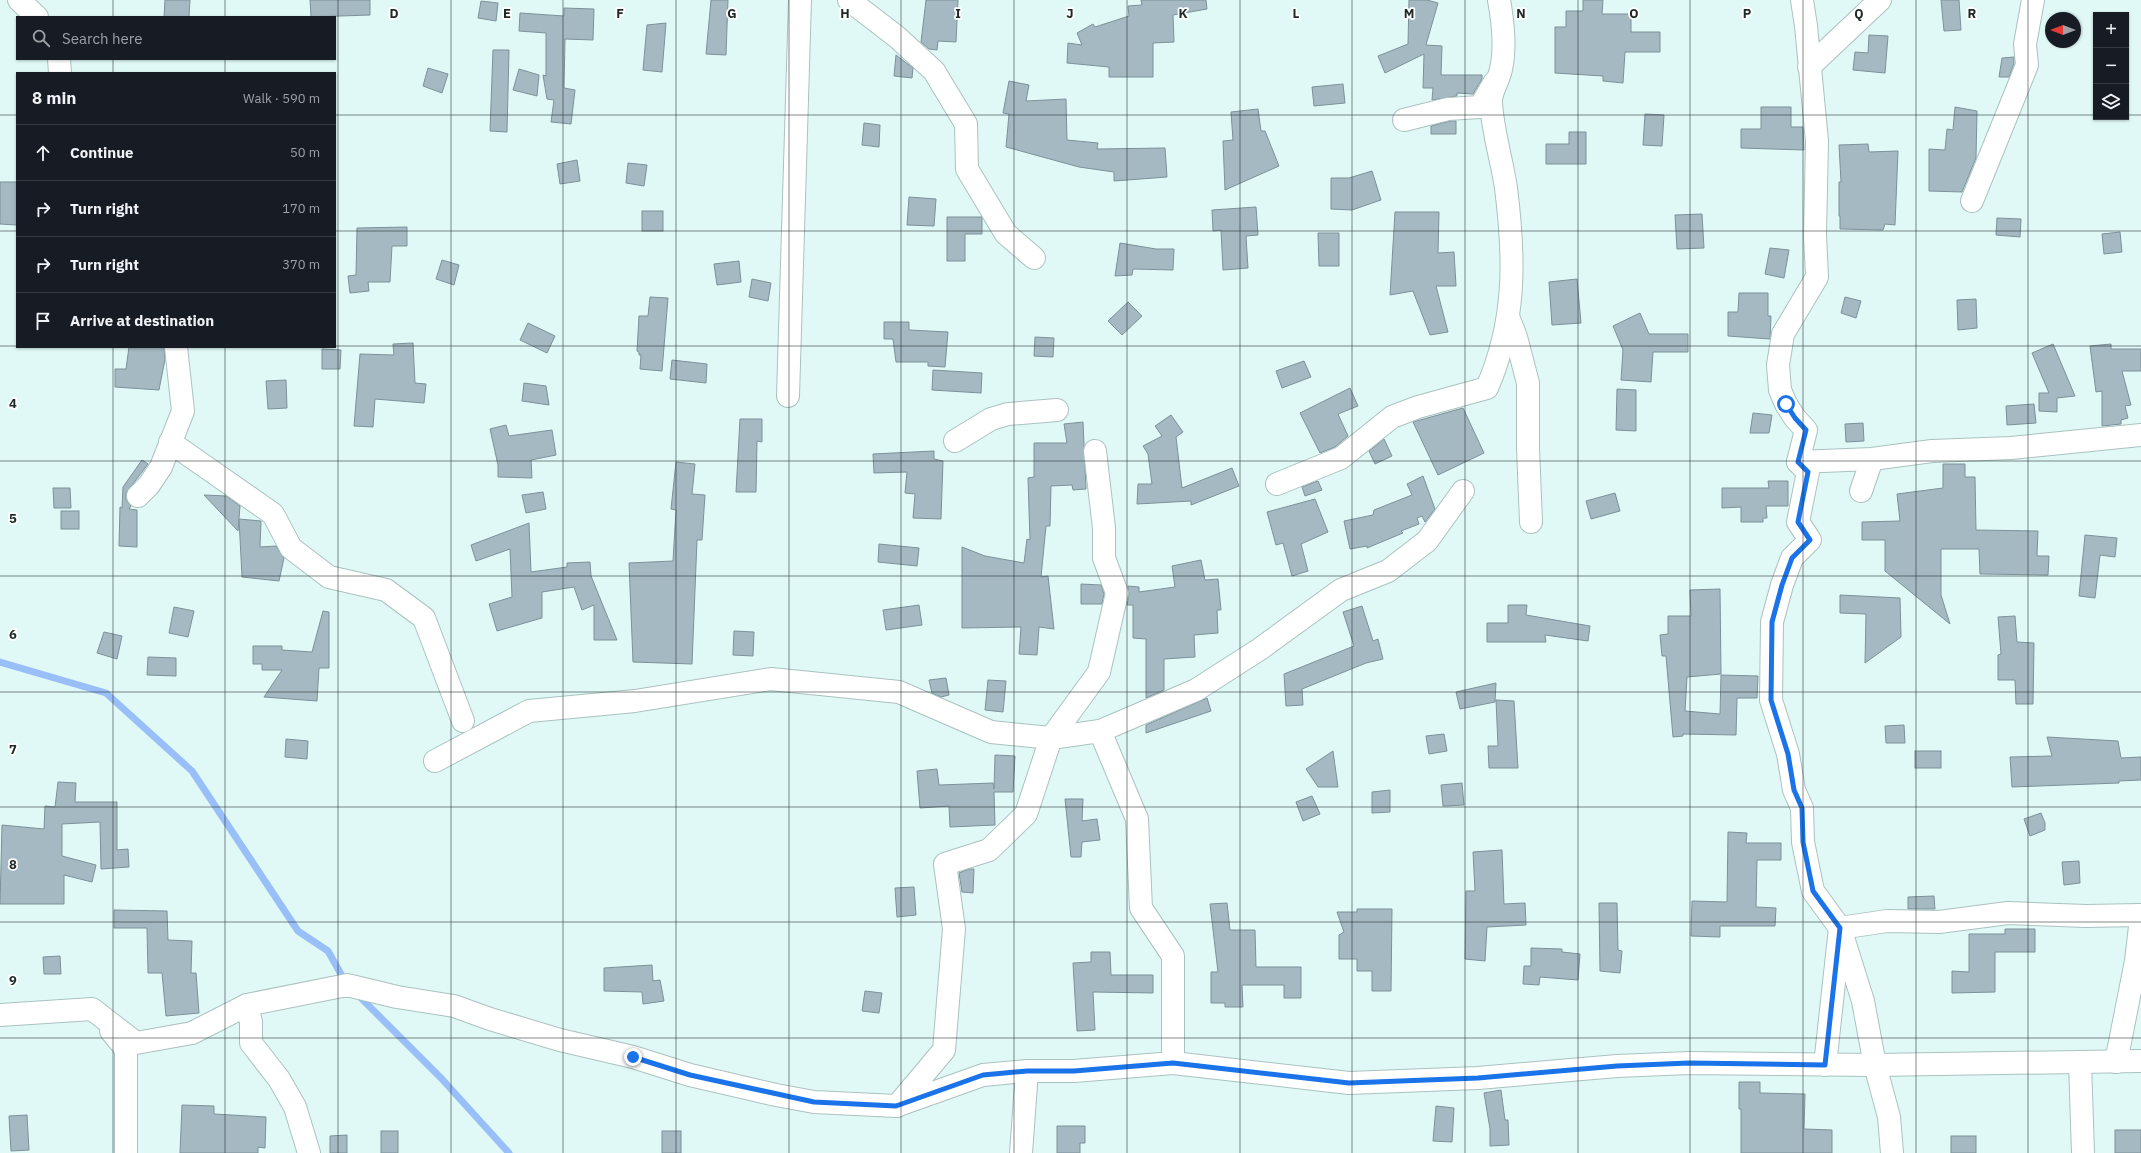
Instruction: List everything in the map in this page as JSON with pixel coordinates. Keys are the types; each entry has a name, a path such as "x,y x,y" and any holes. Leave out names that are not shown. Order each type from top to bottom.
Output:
{"street":[{"path":"19,0 36,16"},
{"path":"788,396 800,0"},
{"path":"849,0 897,38 934,71 966,124 967,169 1006,234 1034,258"},
{"path":"1277,484 1340,458 1392,417 1418,407 1487,388 1494,372 1509,319 1513,266 1506,188 1491,100 1501,72 1504,46 1499,0"},
{"path":"1798,462 1806,430 1795,418 1786,404 1780,390 1778,365 1783,334 1817,277 1815,227 1817,141 1806,26 1802,0"},
{"path":"1809,67 1880,0"},
{"path":"1972,202 2027,65 2025,44 2033,0"},
{"path":"59,60 60,72"},
{"path":"1404,120 1448,109 1480,107 1501,72"},
{"path":"1509,319 1516,337 1528,383 1528,448 1531,522"},
{"path":"138,496 149,485 161,467 182,411 176,348"},
{"path":"954,441 991,419 1008,414 1057,410"},
{"path":"1798,462 1872,459 1932,451 2011,448 2141,435"},
{"path":"170,442 273,514 291,548 329,577 386,590 424,618 463,722"},
{"path":"896,1106 944,1050 954,929 945,864 989,850 1026,814 1051,738 1099,672 1117,593 1104,558 1104,528 1095,451"},
{"path":"1861,491 1872,459"},
{"path":"1798,462 1808,472 1798,522 1810,540 1792,558 1782,585 1772,622 1771,700 1788,754 1794,790 1802,808 1803,842 1813,891 1840,928 1863,1002 1875,1065 1889,1117 1892,1153"},
{"path":"435,761 529,711 635,701 771,679 899,692 991,732 1051,738 1100,731 1196,690 1260,649 1340,590 1388,571 1427,541 1463,491"},
{"path":"1100,731 1137,819 1141,908 1173,956 1173,1063"},
{"path":"1840,928 1887,921 1939,922 2008,913 2086,916 2141,916 2136,961 2116,1062"},
{"path":"1825,1065 1840,928"},
{"path":"0,1015 92,1009 136,1043 192,1033 247,1005 347,985 397,997 454,1006 490,1019 560,1040 633,1057 690,1075 776,1095 814,1102 896,1106 983,1075 1027,1071 1074,1071 1173,1063 1349,1083 1478,1078 1617,1066 1681,1064 1752,1063 1875,1065 2141,1061"},
{"path":"247,1005 251,1022 251,1043 279,1079 295,1107 309,1153"},
{"path":"92,1009 126,1049 126,1153"},
{"path":"2080,1063 2083,1153"},
{"path":"1021,1153 1027,1071"}],"building":[{"path":"165,0 190,0 189,16 164,16"},
{"path":"310,0 370,0 370,15 311,16"},
{"path":"711,0 728,0 726,55 706,54"},
{"path":"926,0 958,0 956,42 938,41 937,50 929,49 921,42"},
{"path":"1141,0 1206,0 1207,9 1173,15 1174,42 1153,43 1153,77 1109,77 1109,67 1067,63 1068,43 1082,45 1077,33 1093,24 1095,27 1129,16 1128,6 1142,5"},
{"path":"1409,0 1427,0 1438,3 1426,45 1442,46 1441,75 1482,75 1482,79 1473,94 1457,93 1457,96 1432,100 1433,88 1423,88 1424,54 1385,73 1378,56 1408,44"},
{"path":"1583,0 1603,0 1602,14 1631,14 1631,32 1660,32 1660,52 1625,52 1623,83 1603,81 1603,76 1555,73 1555,27 1566,27 1566,11 1583,11"},
{"path":"1941,0 1959,0 1961,30 1944,31"},
{"path":"481,1 498,3 496,21 478,18"},
{"path":"564,8 594,9 593,40 565,39 564,88 575,90 571,124 551,122 554,100 547,99 543,75 546,76 546,33 519,31 520,13 564,16"},
{"path":"666,23 662,72 643,70 647,25"},
{"path":"1869,35 1888,36 1885,73 1853,70 1855,52 1868,53"},
{"path":"493,50 509,50 507,132 490,131"},
{"path":"896,55 913,68 912,78 894,76"},
{"path":"2014,57 2014,63 2009,77 1999,77 2002,58"},
{"path":"428,68 448,74 442,93 423,86"},
{"path":"519,69 539,75 537,96 513,90"},
{"path":"1009,81 1029,85 1026,101 1066,99 1067,140 1098,143 1097,149 1165,148 1167,177 1114,181 1114,172 1079,167 1006,147 1009,114 1003,113"},
{"path":"1343,84 1345,103 1314,106 1312,87"},
{"path":"1761,107 1791,107 1791,127 1803,127 1804,150 1741,148 1741,129 1761,129"},
{"path":"1955,107 1977,111 1976,158 1962,192 1929,191 1929,149 1945,150 1947,129 1953,130"},
{"path":"1258,109 1261,131 1265,131 1279,166 1225,190 1223,141 1233,140 1231,112"},
{"path":"1645,114 1664,115 1662,146 1643,145"},
{"path":"1456,121 1456,134 1431,134 1431,126"},
{"path":"864,123 880,125 879,147 862,145"},
{"path":"1569,132 1586,132 1586,164 1546,164 1546,144 1569,144"},
{"path":"1868,144 1869,152 1898,151 1895,225 1885,224 1883,230 1840,229 1839,182 1841,182 1839,145"},
{"path":"577,160 580,181 560,184 557,164"},
{"path":"628,163 647,165 644,186 626,183"},
{"path":"1372,171 1381,200 1352,210 1331,209 1331,178 1349,178"},
{"path":"0,182 16,182 16,225 0,224"},
{"path":"909,197 936,199 934,226 907,225"},
{"path":"1256,207 1258,235 1246,236 1248,268 1223,270 1221,230 1213,231 1212,210"},
{"path":"642,211 663,211 663,231 642,231"},
{"path":"1395,212 1439,212 1438,253 1454,252 1456,286 1436,286 1448,332 1430,335 1413,291 1390,295"},
{"path":"1702,214 1704,248 1677,249 1675,215"},
{"path":"947,217 982,217 982,234 965,234 965,261 947,261"},
{"path":"1997,218 2021,219 2020,237 1996,235"},
{"path":"407,227 407,246 392,246 390,282 368,282 369,291 350,293 348,276 356,275 357,228"},
{"path":"2120,232 2122,252 2104,254 2102,234"},
{"path":"1318,233 1339,233 1339,266 1319,266"},
{"path":"1120,243 1156,249 1174,249 1173,270 1133,269 1132,275 1115,276"},
{"path":"1770,248 1789,250 1784,278 1765,274"},
{"path":"442,260 459,265 454,285 436,279"},
{"path":"739,261 741,282 717,285 714,264"},
{"path":"752,279 771,283 768,301 749,297"},
{"path":"1577,279 1581,323 1552,325 1549,282"},
{"path":"1739,293 1768,293 1768,316 1771,316 1770,339 1728,336 1728,312 1738,312"},
{"path":"650,297 668,298 662,371 640,369 641,355 639,355 639,352 637,351 639,316 648,316"},
{"path":"1845,297 1861,301 1856,318 1841,313"},
{"path":"1976,299 1977,328 1958,330 1957,300"},
{"path":"1128,302 1142,316 1122,335 1108,321"},
{"path":"1640,313 1649,334 1688,334 1688,352 1653,352 1651,382 1621,380 1623,350 1613,326"},
{"path":"884,322 909,322 909,330 948,332 945,367 928,366 928,362 896,362 893,339 884,339"},
{"path":"528,323 555,336 547,353 520,340"},
{"path":"1035,337 1054,338 1053,357 1034,356"},
{"path":"413,343 415,383 426,384 424,403 375,399 373,427 354,426 360,354 394,355 393,344"},
{"path":"2053,344 2075,396 2057,398 2057,412 2039,411 2039,393 2049,393 2032,353"},
{"path":"2111,344 2111,349 2141,349 2141,371 2122,371 2131,405 2125,406 2128,418 2121,420 2121,424 2102,426 2102,391 2096,392 2090,346"},
{"path":"129,348 164,348 165,359 159,390 115,387 115,369 126,369"},
{"path":"322,349 341,350 340,369 322,369"},
{"path":"672,360 707,364 706,383 670,379"},
{"path":"1304,361 1311,377 1282,388 1276,371"},
{"path":"933,370 982,373 981,393 932,390"},
{"path":"286,380 287,408 268,409 266,381"},
{"path":"524,383 546,386 549,405 522,401"},
{"path":"1350,388 1358,406 1338,414 1348,436 1335,447 1320,453 1300,413"},
{"path":"1617,389 1636,390 1636,431 1616,430"},
{"path":"2034,404 2036,423 2007,425 2006,406"},
{"path":"1463,408 1484,453 1438,475 1413,422"},
{"path":"1753,413 1772,415 1769,433 1750,433"},
{"path":"1171,415 1183,432 1176,437 1182,488 1232,468 1239,486 1191,505 1191,501 1137,504 1138,484 1152,484 1148,454 1143,446 1162,436 1155,426"},
{"path":"740,419 762,419 762,442 757,441 756,492 736,492"},
{"path":"1083,422 1086,489 1073,490 1072,485 1051,486 1050,526 1046,526 1041,577 1048,576 1054,629 1039,627 1037,655 1019,654 1021,627 962,628 962,547 985,556 1024,563 1027,539 1030,540 1028,478 1034,477 1034,443 1067,443 1064,424"},
{"path":"1863,423 1864,441 1846,442 1845,424"},
{"path":"506,425 509,436 552,430 556,455 531,460 532,478 498,477 498,465 490,429"},
{"path":"1384,439 1392,456 1375,464 1369,451"},
{"path":"934,451 934,459 943,461 941,519 913,518 915,494 905,493 907,472 874,473 873,454"},
{"path":"142,460 148,464 126,493 126,500 131,506 129,509 137,510 137,547 119,546 120,507 122,508 123,487"},
{"path":"676,462 695,464 692,494 705,495 702,540 697,540 692,664 633,662 629,563 673,561 676,510 671,509"},
{"path":"1943,464 1965,464 1965,477 1975,477 1976,530 2038,531 2037,556 2049,556 2048,575 1980,574 1979,549 1941,549 1941,595 1950,624 1885,571 1885,540 1862,540 1862,522 1900,521 1897,494 1943,488"},
{"path":"1423,476 1435,509 1425,522 1422,516 1417,518 1419,524 1401,531 1403,533 1367,548 1367,546 1350,549 1344,521 1373,515 1374,510 1412,495 1407,484"},
{"path":"1318,481 1322,490 1305,496 1302,487"},
{"path":"1768,481 1788,481 1788,506 1766,506 1767,518 1763,518 1763,522 1741,522 1741,507 1722,508 1722,488 1769,488"},
{"path":"53,488 70,488 71,508 54,508"},
{"path":"543,492 546,509 526,513 522,495"},
{"path":"1615,493 1620,511 1591,519 1586,501"},
{"path":"204,495 226,496 240,506 238,531"},
{"path":"1315,499 1328,532 1301,544 1308,571 1292,576 1283,543 1276,545 1267,512"},
{"path":"61,511 79,511 79,529 61,529"},
{"path":"239,519 261,521 260,547 276,546 284,558 279,581 242,577"},
{"path":"529,523 531,572 567,567 567,563 590,562 591,576 617,640 594,640 594,605 582,610 574,587 542,592 542,618 497,631 489,604 512,597 510,549 476,561 471,545"},
{"path":"2085,535 2117,538 2115,557 2100,555 2095,598 2079,596"},
{"path":"879,544 919,548 917,566 878,562"},
{"path":"1201,560 1205,580 1218,579 1221,610 1217,610 1218,633 1194,635 1195,657 1164,659 1164,690 1146,698 1146,639 1133,638 1133,605 1127,605 1129,595 1128,586 1139,587 1139,592 1175,587 1172,566"},
{"path":"1081,584 1101,585 1104,594 1102,604 1081,604"},
{"path":"1720,589 1721,674 1687,677 1685,711 1720,714 1721,675 1758,676 1757,698 1737,698 1736,735 1683,734 1683,736 1673,737 1666,656 1662,656 1660,635 1668,634 1668,616 1691,616 1690,590"},
{"path":"1840,595 1900,598 1901,637 1865,663 1866,614 1840,613"},
{"path":"919,605 922,625 886,630 883,610"},
{"path":"1508,605 1527,605 1526,615 1590,626 1588,641 1545,635 1546,642 1487,642 1487,623 1508,623"},
{"path":"1362,606 1373,641 1378,639 1383,659 1366,663 1302,689 1303,705 1286,706 1284,674 1354,646 1343,612"},
{"path":"174,607 194,611 188,637 169,633"},
{"path":"323,611 329,612 329,668 319,668 317,701 264,697 282,670 262,670 262,664 253,664 253,646 282,646 282,650 312,652"},
{"path":"2015,616 2017,642 2034,643 2033,704 2016,704 2015,680 1998,680 1998,655 2001,654 1998,617"},
{"path":"734,631 754,632 753,656 733,655"},
{"path":"104,632 122,636 117,659 97,653"},
{"path":"148,657 176,658 176,676 147,675"},
{"path":"946,678 949,695 941,697 932,693 929,680"},
{"path":"988,680 1006,681 1003,712 985,710"},
{"path":"1496,683 1495,702 1460,709 1456,692"},
{"path":"1207,698 1211,711 1146,733 1146,725"},
{"path":"1496,700 1514,701 1518,768 1489,768 1488,746 1498,746"},
{"path":"1904,725 1905,743 1886,743 1885,726"},
{"path":"1444,734 1447,751 1429,754 1426,736"},
{"path":"2047,737 2118,741 2121,758 2141,757 2141,780 2119,781 2119,783 2012,787 2010,757 2052,756"},
{"path":"286,739 308,741 307,759 285,757"},
{"path":"1333,751 1338,787 1318,787 1306,769"},
{"path":"1915,751 1941,751 1941,768 1915,768"},
{"path":"995,755 1015,756 1013,792 994,792 995,825 950,827 949,806 920,808 917,771 937,769 939,785 993,783 994,789"},
{"path":"58,782 76,783 75,802 117,802 117,850 128,849 129,867 101,869 100,822 62,824 62,856 96,865 92,882 64,875 64,904 0,904 2,825 44,829 45,806 55,807"},
{"path":"1462,783 1464,805 1443,806 1441,785"},
{"path":"1390,790 1390,812 1372,813 1372,792"},
{"path":"1312,796 1320,814 1303,821 1296,802"},
{"path":"1065,799 1083,799 1082,821 1097,819 1100,840 1082,842 1081,857 1071,857"},
{"path":"2041,813 2045,823 2045,830 2030,836 2024,819"},
{"path":"1728,832 1747,833 1746,843 1781,843 1781,860 1757,860 1756,907 1776,908 1775,926 1720,926 1720,937 1691,936 1692,901 1727,902"},
{"path":"1502,850 1504,904 1525,903 1526,925 1487,927 1485,961 1465,959 1466,891 1475,891 1473,852"},
{"path":"2079,861 2080,883 2064,885 2062,862"},
{"path":"969,869 974,869 973,893 962,892 959,873"},
{"path":"914,887 916,915 897,917 895,888"},
{"path":"1934,896 1935,909 1908,909 1908,897"},
{"path":"1227,903 1230,930 1255,930 1256,967 1301,967 1301,998 1284,998 1284,985 1242,985 1243,1007 1225,1007 1225,1003 1211,1003 1211,972 1218,972 1210,904"},
{"path":"1599,903 1617,903 1618,950 1622,951 1620,973 1600,971"},
{"path":"1357,909 1392,909 1391,991 1372,991 1372,971 1357,971 1357,959 1339,959 1339,935 1344,932 1337,912 1357,912"},
{"path":"114,910 167,911 168,940 192,941 191,973 196,973 199,1013 166,1016 162,973 148,973 147,928 114,928"},
{"path":"2005,929 2035,929 2035,952 1995,952 1995,992 1952,993 1952,971 1969,972 1969,934 2005,934"},
{"path":"1531,948 1562,949 1562,952 1580,954 1578,980 1540,977 1539,985 1523,984 1524,966 1531,966"},
{"path":"1091,952 1110,952 1111,975 1153,975 1153,993 1093,992 1095,1030 1077,1031 1073,963 1091,962"},
{"path":"60,956 61,974 44,974 43,957"},
{"path":"652,965 653,981 660,980 664,1001 643,1004 642,992 604,991 604,968"},
{"path":"865,991 882,993 879,1013 862,1011"},
{"path":"1739,1082 1760,1082 1760,1093 1805,1094 1804,1129 1832,1130 1832,1153 1741,1153 1741,1109 1739,1109"},
{"path":"1501,1090 1505,1120 1508,1120 1509,1145 1490,1146 1490,1129 1484,1093"},
{"path":"182,1105 214,1106 214,1114 266,1117 265,1148 258,1147 258,1153 180,1153"},
{"path":"1436,1106 1454,1108 1452,1142 1433,1141"},
{"path":"27,1115 29,1150 11,1151 9,1116"},
{"path":"1057,1126 1085,1126 1085,1143 1080,1143 1080,1153 1057,1153"},
{"path":"2115,1130 2141,1130 2141,1153 2115,1153"},
{"path":"381,1131 398,1131 398,1153 381,1153"},
{"path":"662,1131 681,1131 681,1153 662,1153"},
{"path":"347,1135 347,1153 330,1153 330,1136"},
{"path":"1951,1136 1976,1136 1976,1153 1951,1153"}],"waterway":[{"path":"0,662 106,693 192,771 298,931 328,951 346,983"},
{"path":"357,994 441,1078 509,1153"}],"route":[{"path":"633,1057 690,1075 776,1095 814,1102 896,1106 983,1075 1027,1071 1074,1071 1173,1063 1349,1083 1478,1078 1563,1072 1617,1066 1689,1063 1825,1065 1840,928 1813,891 1803,842 1802,808 1794,790 1788,754 1771,700 1772,622 1782,585 1792,558 1810,540 1798,522 1808,472 1798,462 1806,430 1795,418 1786,404"}]}
